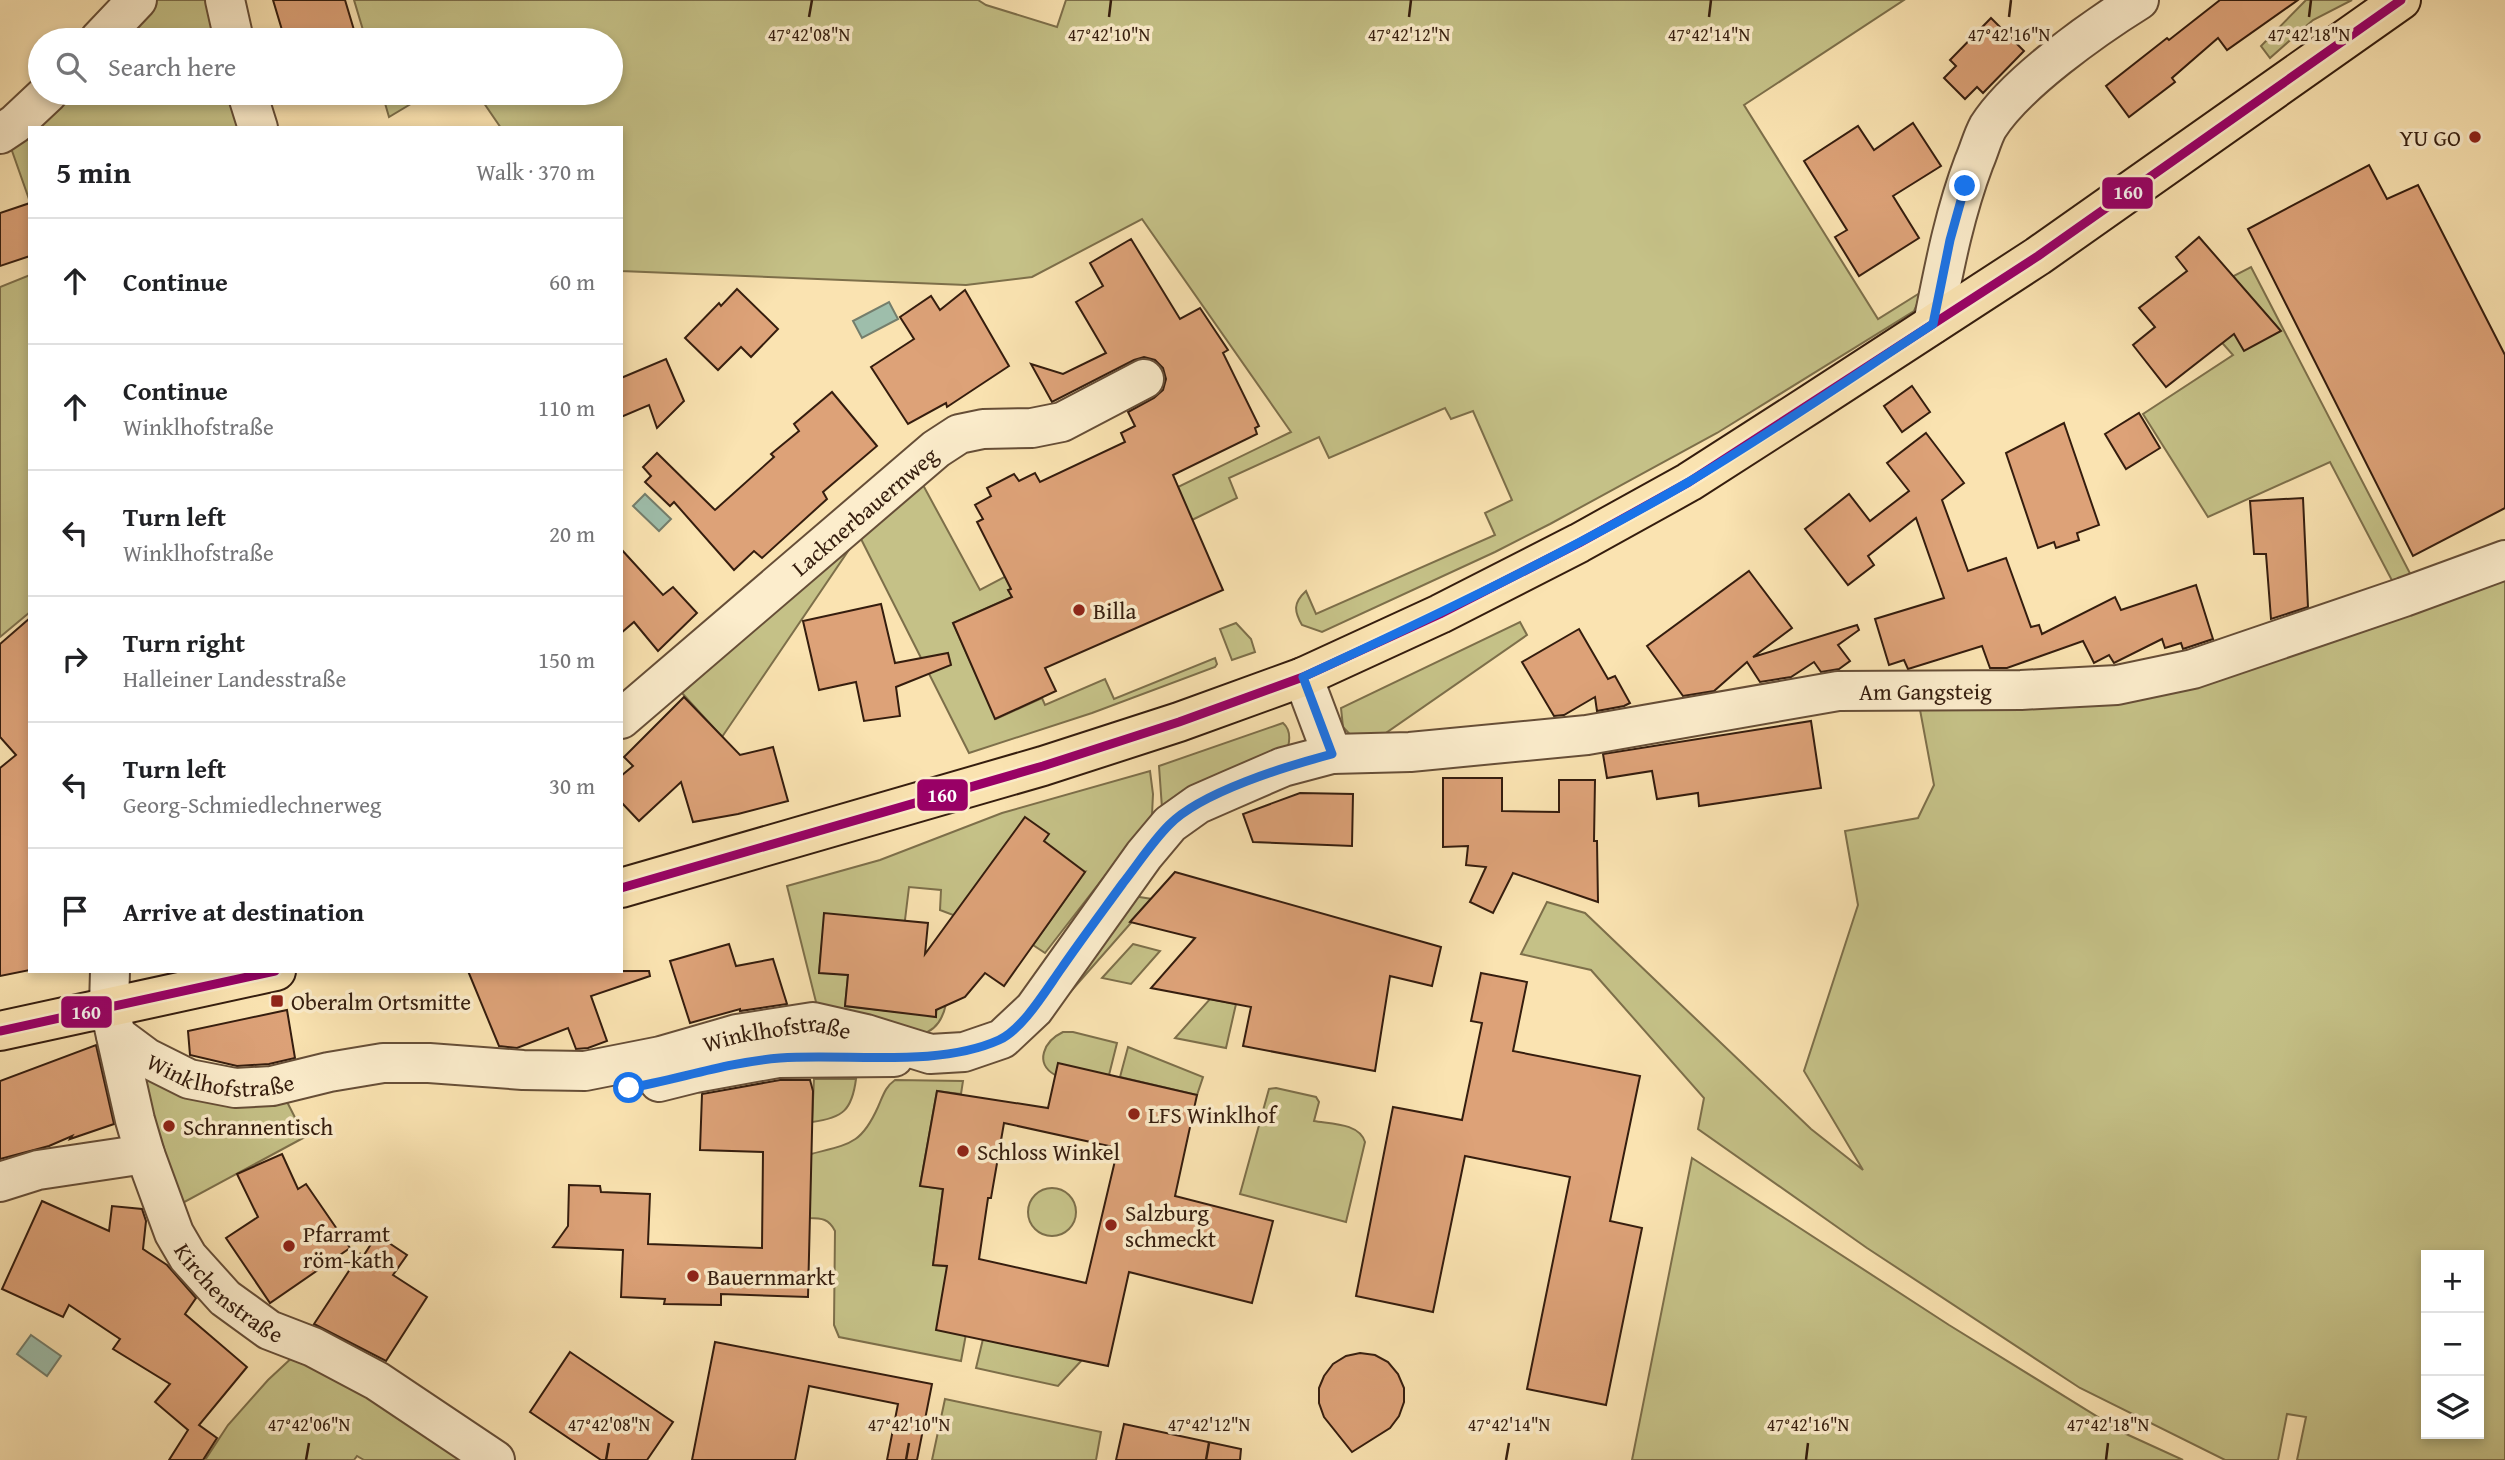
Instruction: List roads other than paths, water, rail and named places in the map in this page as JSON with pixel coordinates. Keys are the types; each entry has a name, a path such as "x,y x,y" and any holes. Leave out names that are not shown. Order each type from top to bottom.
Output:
{"main road":[{"path":"623,887 1043,766 1179,722 1303,677 1440,614 1579,543 1689,482 2038,256 2401,0"},
{"path":"0,1031 111,1004 266,973"}],"street":[{"path":"110,28 137,0"},
{"path":"225,0 231,28"},
{"path":"1933,324 1953,229 1965,186 1987,128 2014,95 2064,54 2139,0"},
{"path":"0,134 35,105"},
{"path":"251,105 257,126"},
{"name":"Lacknerbauernweg","path":"623,717 936,449 959,434 983,429 1032,428 1062,422 1144,379"},
{"name":"Am Gangsteig","path":"1332,754 1410,752 1587,735 1838,691 2021,690 2117,685 2193,669 2404,597 2505,559"},
{"path":"1303,677 1332,754"},
{"name":"Winklhofstraße","path":"111,1004 147,1058 189,1079 235,1088 272,1086 329,1072 383,1063 585,1071 661,1056 737,1034 813,1022 866,1034 930,1054 964,1052 1002,1039 1034,1009 1128,876 1170,824 1198,804 1241,785 1283,767 1332,754"},
{"name":"Kirchenstraße","path":"111,1004 145,1154 174,1233 188,1258 225,1298 269,1330 313,1347 377,1381 495,1460"},
{"path":"0,1182 38,1170 145,1154"}],"place":[{"name":"YU GO","path":"2475,137"},
{"name":"Billa","path":"1079,610"},
{"name":"Oberalm Ortsmitte","path":"277,1001"},
{"name":"LFS Winklhof","path":"1134,1114"},
{"name":"Schrannentisch","path":"169,1126"},
{"name":"Schloss Winkel","path":"963,1151"},
{"name":"Salzburg schmeckt","path":"1111,1225"},
{"name":"Pfarramt röm-kath","path":"289,1246"},
{"name":"Bauernmarkt","path":"693,1276"}]}
